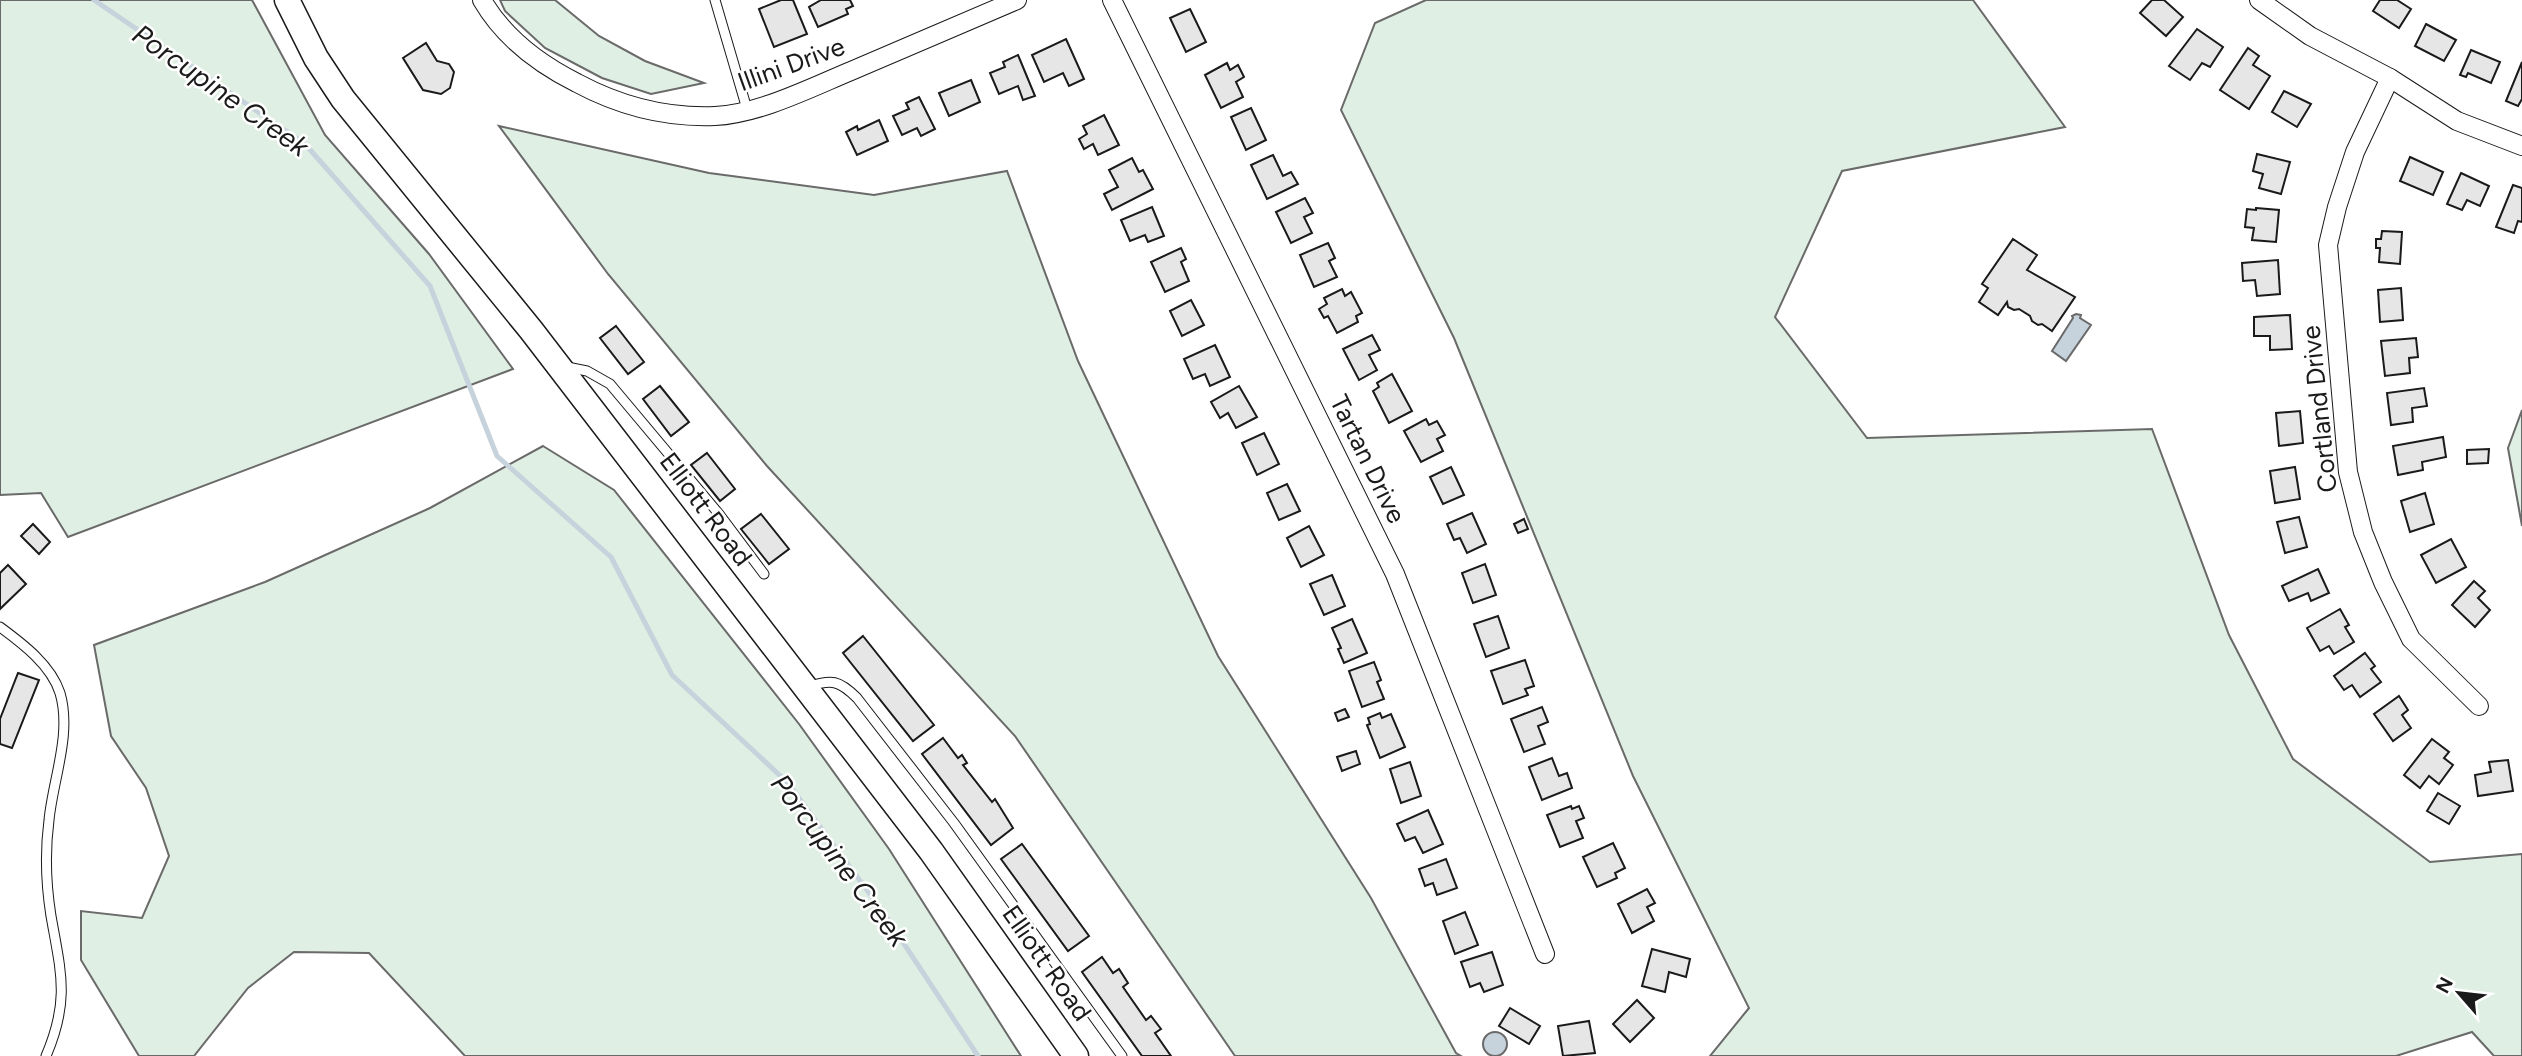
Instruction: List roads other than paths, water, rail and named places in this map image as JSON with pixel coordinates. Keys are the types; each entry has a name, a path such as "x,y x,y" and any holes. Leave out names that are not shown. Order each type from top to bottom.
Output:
{"street":[{"name":"Elliott Road","path":"287,0 316,58 343,99 558,365 806,688 930,851 1076,1056"},
{"name":"Illini Drive","path":"482,0 491,14 530,54 547,68 593,92 633,107 668,114 717,116 776,103 1017,0"},
{"name":"Tartan Drive","path":"1112,0 1395,574 1545,954"},
{"path":"2259,0 2310,36 2390,78 2456,121 2522,146"},
{"name":"Cortland Drive","path":"2390,78 2355,152 2328,245 2348,472 2363,532 2383,582 2411,639 2479,706"}],"lane":[{"path":"715,0 720,9 747,109"},
{"path":"558,365 587,371 610,384 719,514 764,574"},
{"path":"0,627 39,660 53,676 60,692 64,714 47,853 51,915 62,976 62,1004 57,1032 46,1056"},
{"path":"806,688 824,681 833,682 844,685 857,698 954,823 1122,1056"}],"waterway":[{"name":"Porcupine Creek","path":"94,0 305,144 430,286 497,456 611,557 672,675 787,782 881,909 978,1056"}]}
